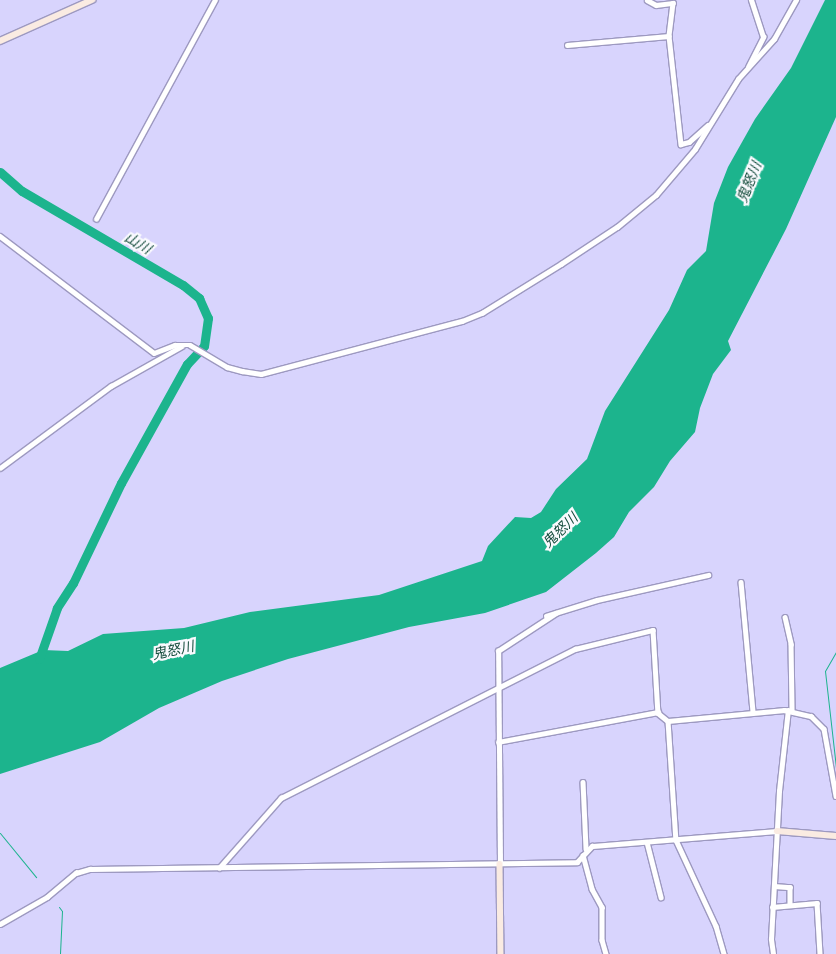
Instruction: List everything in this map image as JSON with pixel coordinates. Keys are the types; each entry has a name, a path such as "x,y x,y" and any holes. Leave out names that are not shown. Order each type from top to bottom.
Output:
{"street":[{"path":"0,41 92,0"},
{"path":"96,219 215,0"},
{"path":"648,0 656,5 673,3 669,36 681,144 689,142 713,121"},
{"path":"748,68 763,37 751,0"},
{"path":"0,236 154,352 175,345 190,345 226,366 261,374 482,313 617,227 661,189 696,149 738,78 774,39 796,0"},
{"path":"567,45 669,36"},
{"path":"0,468 111,386 183,345"},
{"path":"546,616 597,600 708,575"},
{"path":"741,582 753,712"},
{"path":"501,954 498,651 556,613"},
{"path":"773,954 772,907 776,832 790,710 791,644 785,617"},
{"path":"219,868 281,798 575,649 653,630 658,712 668,721 676,840 716,926 724,954"},
{"path":"668,721 790,710 807,714 822,725 836,796"},
{"path":"498,742 658,712"},
{"path":"0,924 47,897 76,873 90,869 577,862 586,849 583,782"},
{"path":"586,849 592,846 776,832 836,836"},
{"path":"647,842 660,897"},
{"path":"583,855 589,880 602,907 602,940 606,954"},
{"path":"774,886 790,887 790,905"},
{"path":"772,907 817,903 820,954"}],"water":[{"name":"鬼怒川","path":"825,0 836,0 836,117 786,229 728,341 731,350 713,374 700,408 695,432 670,461 654,487 629,512 614,537 546,592 485,613 409,627 288,659 222,681 159,708 100,742 0,774 0,668 43,650 68,651 103,634 184,628 250,612 379,595 482,561 488,546 515,517 531,518 541,512 556,489 587,459 605,411 669,310 687,270 706,251 714,203 728,167 755,119 791,68"}],"waterway":[{"name":"山川","path":"0,172 22,191 183,285 199,298 208,318 204,346 187,364 121,483 73,583 57,608 39,659"},
{"path":"836,652 825,671 836,767"},
{"path":"0,833 36,877"},
{"path":"59,907 62,911 60,954"}]}
